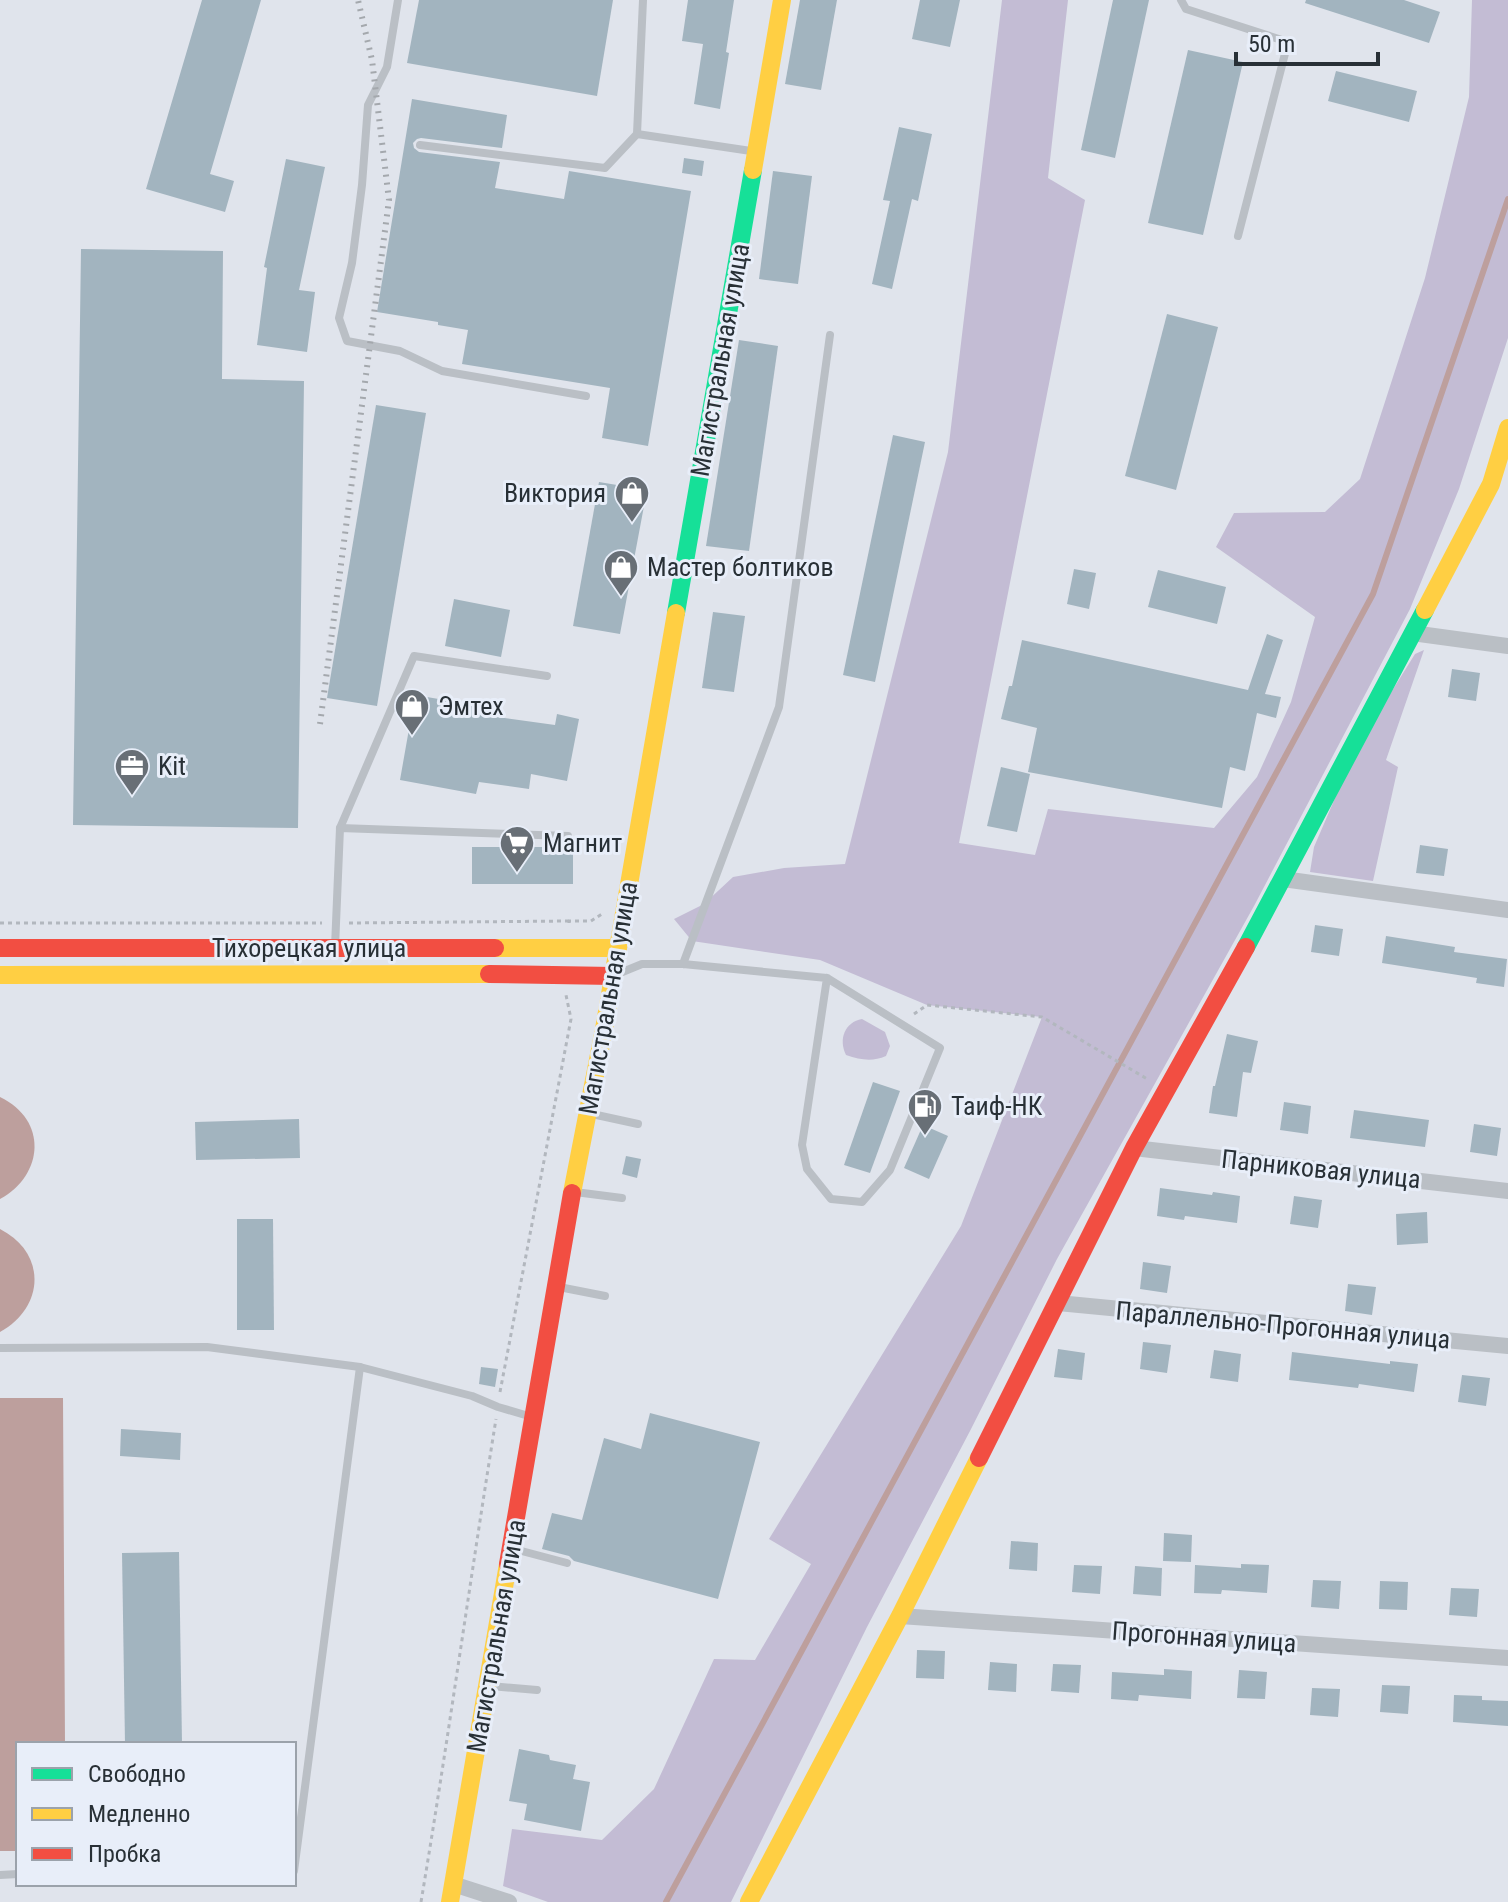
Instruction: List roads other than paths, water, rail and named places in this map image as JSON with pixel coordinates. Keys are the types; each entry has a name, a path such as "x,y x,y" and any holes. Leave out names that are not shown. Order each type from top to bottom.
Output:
{"street":[{"name":"Магистральная улица","path":"452,1893 555,1287 618,948 782,0"},
{"path":"749,1902 900,1616 1134,1148 1283,879 1491,484 1508,428"},
{"path":"1412,633 1508,646"},
{"path":"1283,879 1508,910"},
{"name":"Тихорецкая улица","path":"0,948 618,948"},
{"name":"Тихорецкая улица","path":"0,975 613,976"},
{"name":"Парниковая улица","path":"1134,1148 1508,1191"},
{"name":"Параллельно-Прогонная улица","path":"1058,1303 1508,1346"},
{"name":"Прогонная улица","path":"900,1616 1508,1658"},
{"path":"452,1893 509,1902"}],"lane":[{"path":"398,0 387,67 368,105 352,263 339,318 347,341 400,351 442,371 586,396"},
{"path":"420,145 605,168 637,134 643,0"},
{"path":"1181,0 1186,9 1288,42 1238,236"},
{"path":"637,134 756,152"},
{"path":"683,964 779,707 830,335"},
{"path":"335,949 340,828 414,656 547,676"},
{"path":"340,828 568,836"},
{"path":"618,948 642,964"},
{"path":"613,976 642,964 683,964 827,978 940,1048 890,1170 862,1202 831,1199 807,1169 802,1145 827,978"},
{"path":"587,1113 638,1124"},
{"path":"572,1191 622,1198"},
{"path":"555,1287 605,1296"},
{"path":"0,1348 207,1347 360,1367 472,1396 533,1417"},
{"path":"296,1856 360,1367"},
{"path":"511,1548 567,1563"},
{"path":"487,1686 537,1690"}],"waterway":[{"path":"666,1902 1373,594 1508,199"}],"railway":[{"path":"320,724 389,200 372,60 358,0"}],"place":[{"name":"Виктория","path":"632,524"},
{"name":"Мастер болтиков","path":"621,598"},
{"name":"Эмтех","path":"412,737"},
{"name":"Kit","path":"132,797"},
{"name":"Магнит","path":"517,874"},
{"name":"Таиф-НК","path":"925,1137"}]}
